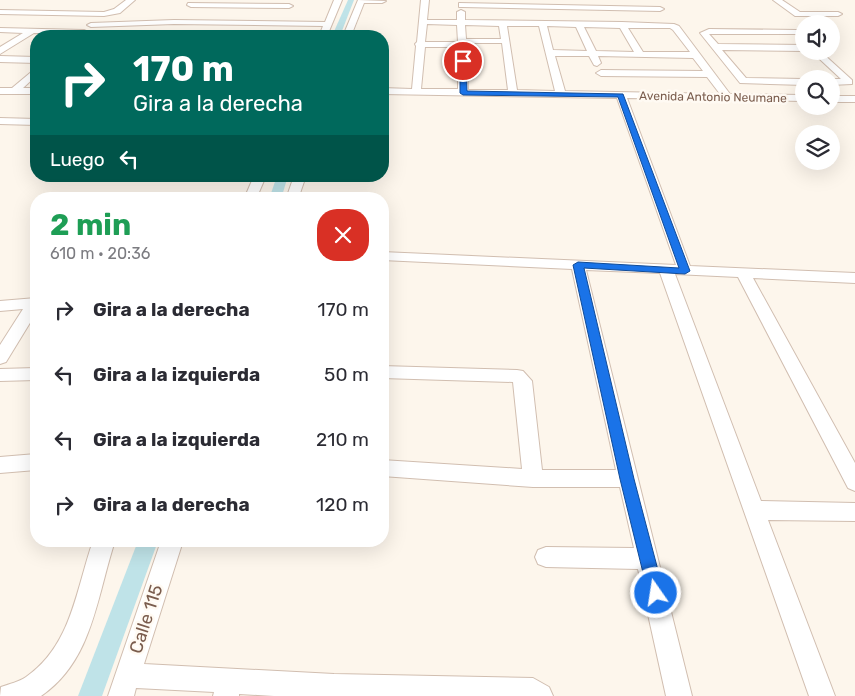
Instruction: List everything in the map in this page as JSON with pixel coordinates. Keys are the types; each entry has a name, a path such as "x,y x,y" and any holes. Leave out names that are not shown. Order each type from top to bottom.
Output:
{"street":[{"path":"4,12 104,14 117,11 131,0"},
{"path":"325,30 338,0"},
{"path":"350,30 362,0 382,3"},
{"path":"416,92 419,44 425,0"},
{"path":"584,0 594,24"},
{"path":"777,0 798,14 838,14"},
{"path":"160,29 193,3 290,3 277,26"},
{"path":"463,93 462,3 547,4 587,8 660,9"},
{"path":"508,3 513,23"},
{"path":"0,18 4,12 21,4"},
{"path":"85,30 104,14"},
{"path":"91,25 170,22 277,26 328,24"},
{"path":"422,22 664,25 676,28 727,97"},
{"path":"503,23 513,94"},
{"path":"542,24 561,94"},
{"path":"579,24 608,87 675,271 753,510 822,696"},
{"path":"622,24 640,54"},
{"path":"0,30 30,31"},
{"path":"794,31 704,33 743,81 795,83"},
{"path":"0,51 30,32"},
{"path":"419,44 505,41"},
{"path":"716,47 795,48"},
{"path":"550,53 695,55"},
{"path":"0,59 30,60"},
{"path":"825,60 835,70"},
{"path":"608,87 709,74"},
{"path":"840,74 848,82 840,82"},
{"path":"17,88 30,76"},
{"path":"0,84 30,91"},
{"path":"0,91 30,86"},
{"name":"Avenida Antonio Neumane","path":"389,91 561,94 608,87 727,97 795,98"},
{"path":"840,99 855,99"},
{"path":"0,121 30,122"},
{"path":"389,256 855,278"},
{"path":"578,265 627,479 680,696"},
{"path":"744,274 855,482"},
{"path":"0,306 30,304"},
{"path":"0,358 30,312"},
{"path":"389,372 517,376 523,381 533,478"},
{"path":"0,375 30,374"},
{"path":"0,466 30,463"},
{"path":"389,468 533,478 627,479"},
{"path":"753,510 855,512"},
{"path":"10,696 45,678 62,657 80,624 102,547"},
{"name":"Calle 115","path":"124,685 170,547"},
{"path":"546,557 648,559"},
{"path":"124,685 334,692 440,693 533,691 540,696"}],"waterway":[{"path":"338,30 351,0"},
{"path":"277,192 281,182"},
{"path":"90,696 146,547"}],"route":[{"path":"463,61 463,93 621,96 685,271 578,265 627,479 656,593"}]}
